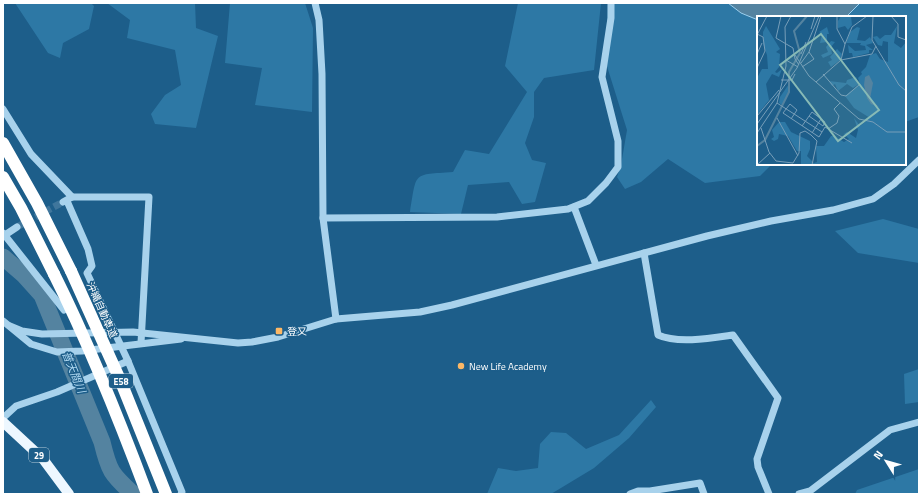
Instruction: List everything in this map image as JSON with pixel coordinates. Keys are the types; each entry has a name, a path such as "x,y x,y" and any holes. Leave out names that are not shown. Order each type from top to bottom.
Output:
{"highway":[{"name":"沖縄自動車道","path":"3,144 37,203 71,271 121,382 166,494"},
{"name":"E58","path":"3,177 21,208 77,320 106,387 147,494"}],"main road":[{"name":"29","path":"3,422 43,459 69,494"}],"street":[{"path":"315,3 319,20 322,74 323,218 336,320"},
{"path":"323,218 497,217 574,207 588,201 618,167 618,141 602,77 611,18 611,3"},
{"path":"3,109 31,154 67,200 88,249 92,266 87,273 128,362 182,492 181,494"},
{"path":"10,326 22,331 42,334 113,331 141,332 238,343 278,337 336,320 420,312 452,305 707,236 770,221 833,210 873,199 894,184 919,160"},
{"path":"67,200 148,196 140,343"},
{"path":"574,207 596,265"},
{"path":"17,227 4,234 64,310"},
{"path":"644,253 658,335 666,338 707,338 733,335 778,398 757,459 758,467 769,494"},
{"path":"3,321 31,344 57,352 82,352 140,343 191,338"},
{"path":"3,418 16,406 88,380 128,362"},
{"path":"799,494 810,491 890,430 919,422"},
{"path":"630,494 638,491 651,492 700,483 704,494"}],"shaded area":[{"path":"15,3 91,3 94,6 89,29 63,43 60,58 48,53"},
{"path":"107,3 195,3 196,28 218,36 196,128 155,124 151,114 165,95 181,85 175,50 127,38 130,20"},
{"path":"230,3 305,3 313,28 312,112 255,105 262,68 225,63"},
{"path":"518,3 601,3 594,70 544,78 534,92 534,117 525,143 532,160 546,163 535,202 522,204 509,182 468,185 461,214 410,212 414,189 419,178 423,175 453,172 465,150 489,154 527,92 505,66"},
{"path":"608,3 919,3 919,117 906,122 906,16 757,16 757,165 771,165 760,176 705,183 668,159 641,182 625,189 617,177 621,165 627,130 605,60"},
{"path":"728,3 860,3 847,16 757,16 757,20 741,13"},
{"path":"883,219 919,229 919,263 858,253 835,231"},
{"path":"919,369 919,402 905,404 904,374"},
{"path":"651,400 656,407 629,438 594,468 551,494 487,494 498,468 516,471 538,468 540,444 551,432 566,433 586,449 619,435"},
{"path":"919,469 919,494 855,494 857,490"}],"waterway":[{"name":"普天間川","path":"3,257 24,275 42,295 102,442 109,466 120,482 133,494"}],"tunnel":[{"path":"17,227 63,202"}],"place":[{"name":"登又","path":"279,331"},
{"name":"New Life Academy","path":"461,366"}]}
